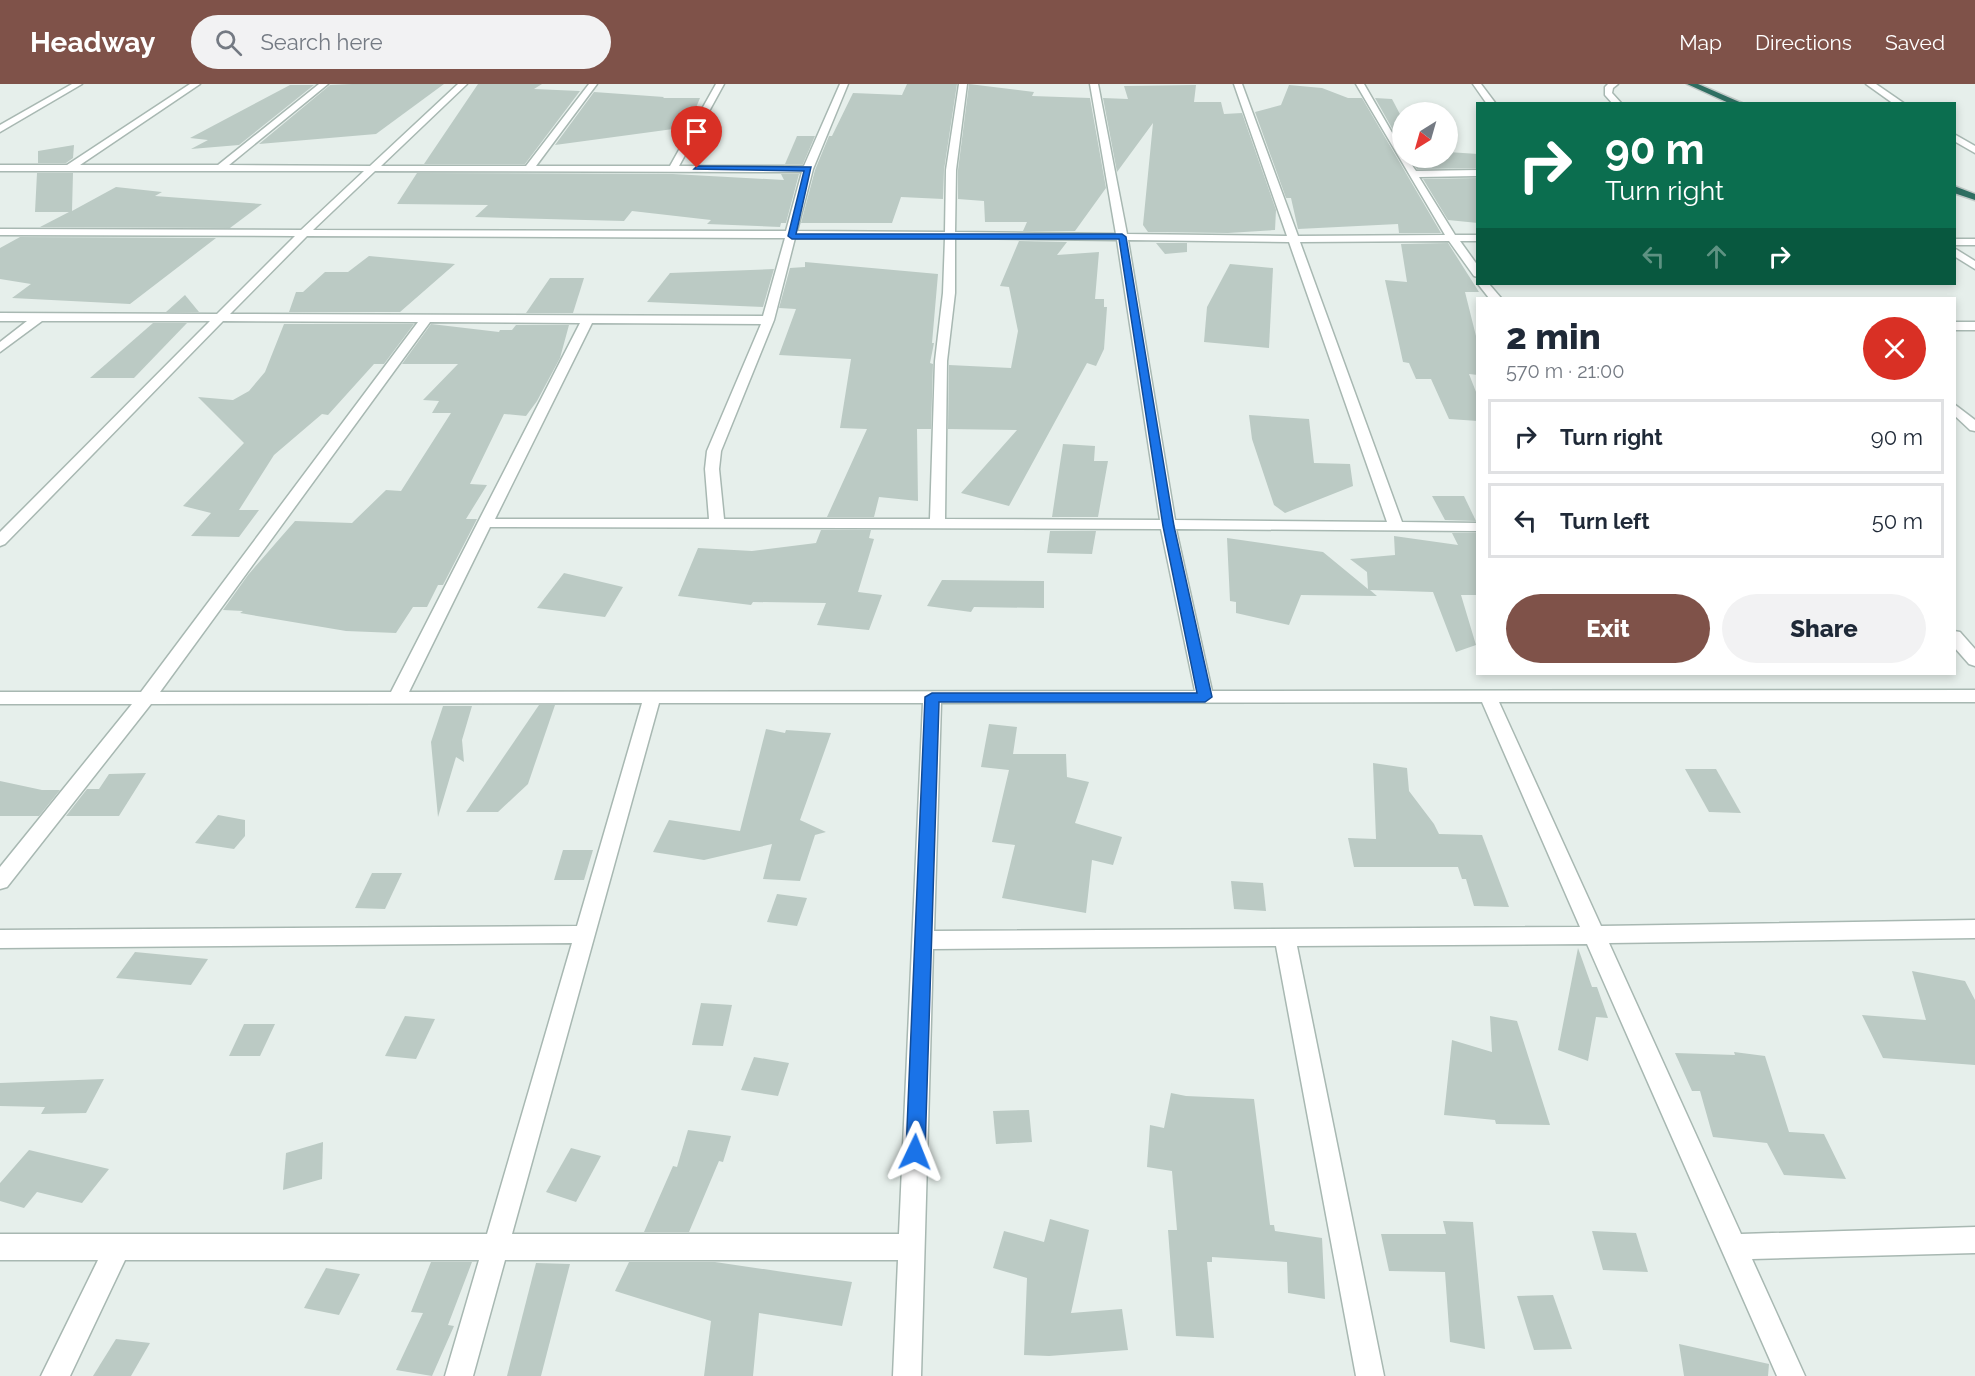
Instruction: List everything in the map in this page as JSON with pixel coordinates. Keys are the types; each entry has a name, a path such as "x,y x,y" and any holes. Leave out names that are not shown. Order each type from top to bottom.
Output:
{"highway":[{"path":"1691,84 1735,102"},
{"path":"1956,190 1975,197"}],"street":[{"path":"0,129 78,84"},
{"path":"69,168 196,84"},
{"path":"219,169 324,84"},
{"path":"0,541 304,233 462,84"},
{"path":"529,168 594,84"},
{"path":"674,167 720,84"},
{"path":"717,524 712,469 714,451 768,320 808,169 844,84"},
{"path":"937,523 941,361 949,292 951,170 963,84"},
{"path":"1094,84 1122,237 1168,526 1205,697"},
{"path":"1238,84 1397,528"},
{"path":"1360,84 1392,138"},
{"path":"1476,84 1490,102"},
{"path":"1614,84 1609,87 1608,93 1616,102"},
{"path":"1870,84 1897,102"},
{"path":"1956,138 1975,150"},
{"path":"0,168 674,167 808,169"},
{"path":"1409,168 1452,238 1476,271"},
{"path":"1412,174 1476,173"},
{"path":"0,232 949,235 1293,240 1476,238"},
{"path":"1956,242 1975,242"},
{"path":"1956,252 1975,266"},
{"path":"1485,285 1494,297"},
{"path":"0,317 768,320"},
{"path":"0,348 38,318"},
{"path":"0,881 146,698 426,319"},
{"path":"397,698 586,320"},
{"path":"1956,326 1975,326"},
{"path":"1956,410 1975,427"},
{"path":"484,523 937,523 1476,527"},
{"path":"1956,638 1975,660"},
{"path":"0,698 1975,696"},
{"path":"907,1376 932,697"},
{"path":"1488,697 1791,1376"},
{"path":"459,1376 652,698"},
{"path":"923,940 1594,935 1975,929"},
{"path":"0,939 586,934"},
{"path":"1285,937 1370,1376"},
{"path":"1733,1247 1975,1239"},
{"path":"0,1247 912,1247"},
{"path":"55,1376 118,1247"}],"building":[{"path":"444,84 376,134 259,144 330,85"},
{"path":"478,84 542,84 534,89 580,91 525,164 424,164"},
{"path":"907,84 957,84 944,170 943,199 901,197 892,223 801,223 815,170 829,136 832,136 853,93 902,95"},
{"path":"969,84 1034,92 1032,96 1090,98 1106,188 1075,231 1023,231 1027,222 985,222 984,201 958,199 958,170"},
{"path":"290,85 314,85 239,145 191,149 208,140 190,138"},
{"path":"1196,85 1194,102 1221,102 1224,114 1242,113 1276,210 1275,230 1228,233 1148,232 1143,225 1153,123 1117,172 1103,98 1128,99 1124,86"},
{"path":"1289,85 1322,88 1348,98 1362,98 1392,149 1392,168 1403,168 1441,233 1399,233 1398,224 1298,229 1291,198 1286,198 1255,112 1281,105"},
{"path":"594,92 663,98 700,98 688,127 555,145"},
{"path":"1375,98 1392,99 1392,128"},
{"path":"797,136 815,136 803,164 785,164"},
{"path":"74,145 73,158 66,163 38,163 38,151"},
{"path":"1458,153 1476,154 1476,168 1417,169 1458,168"},
{"path":"37,173 73,173 72,211 116,187 162,192 155,196 262,204 230,228 40,227 69,212 35,212"},
{"path":"417,173 673,174 784,180 781,174 799,174 786,223 781,223 780,227 707,224 711,220 632,211 624,221 475,217 488,205 397,204"},
{"path":"1476,178 1476,223 1448,220 1423,179"},
{"path":"20,237 216,238 130,304 12,298 31,284 0,279 0,248"},
{"path":"1019,241 1067,242 1057,255 1099,252 1095,299 1104,299 1104,307 1107,307 1104,349 1096,366 1087,363 1009,506 961,493 1017,430 948,429 949,365 1011,368 1018,331 1009,287 1000,286"},
{"path":"1156,243 1187,243 1187,252 1165,254"},
{"path":"1448,243 1479,292 1465,292 1476,336 1476,375 1469,374 1476,392 1476,421 1449,419 1431,379 1416,379 1409,363 1403,362 1385,280 1407,282 1401,244"},
{"path":"369,256 455,264 400,312 289,312 296,292 303,292 325,272 348,272"},
{"path":"805,262 938,274 932,343 934,343 930,363 933,364 931,429 917,429 918,501 879,497 874,517 827,517 867,429 840,428 851,359 779,355 796,309 779,308 790,268 805,267"},
{"path":"1230,264 1273,268 1269,348 1204,342 1207,307"},
{"path":"774,269 763,307 647,302 670,273"},
{"path":"550,278 584,278 573,313 526,313"},
{"path":"185,295 199,312 166,312"},
{"path":"153,323 187,323 134,378 90,378"},
{"path":"284,324 414,324 384,364 374,364 328,415 322,414 274,455 239,510 259,510 239,537 191,536 211,513 183,506 244,443 198,397 233,400 249,391 265,372"},
{"path":"431,324 499,332 500,330 512,330 516,325 569,325 560,358 537,401 526,416 504,414 470,484 487,485 466,519 477,519 443,585 438,585 427,607 413,607 396,633 346,631 240,613 243,611 223,610 248,575 295,521 352,523 386,490 401,491 451,413 432,413 439,401 423,400 458,364 402,364"},
{"path":"1249,415 1309,419 1314,463 1350,464 1353,486 1285,513 1274,505 1252,439"},
{"path":"1063,444 1095,446 1094,461 1108,461 1098,517 1052,517"},
{"path":"1432,496 1464,496 1476,521 1445,520"},
{"path":"821,530 871,530 869,538 874,539 858,592 882,595 869,630 817,625 826,603 753,602 751,605 678,596 698,548 752,551 816,543"},
{"path":"1050,531 1096,531 1092,554 1047,553"},
{"path":"1452,533 1476,533 1476,595 1461,595 1476,645 1456,652 1433,592 1370,590 1377,596 1301,595 1289,625 1236,613 1236,602 1230,601 1227,538 1323,552 1368,589 1367,572 1350,559 1395,555 1394,536 1458,545"},
{"path":"564,573 623,587 605,617 537,608"},
{"path":"942,580 1044,581 1044,608 974,607 971,612 927,606"},
{"path":"539,705 555,705 528,784 498,812 466,812"},
{"path":"443,706 472,706 462,740 464,762 456,757 438,817 431,742"},
{"path":"989,724 1017,727 1013,754 1066,754 1067,777 1089,782 1075,823 1122,837 1113,865 1092,860 1086,913 1002,898 1015,845 992,842 1009,770 981,767"},
{"path":"766,729 785,733 786,730 831,733 800,820 826,832 815,835 800,881 763,879 772,844 704,860 653,852 669,820 740,831"},
{"path":"1373,763 1407,768 1409,791 1439,834 1482,835 1509,907 1474,906 1466,879 1462,879 1458,867 1354,867 1348,838 1376,839"},
{"path":"1685,769 1716,769 1741,813 1709,812"},
{"path":"146,773 119,816 66,816 87,789 99,789 109,774"},
{"path":"0,781 42,790 60,790 39,816 0,816"},
{"path":"218,815 245,820 245,836 234,849 195,843"},
{"path":"563,850 593,850 584,880 554,880"},
{"path":"372,873 402,873 385,909 355,908"},
{"path":"1231,881 1263,883 1266,911 1234,909"},
{"path":"777,894 807,898 797,926 767,922"},
{"path":"1578,948 1592,987 1597,987 1608,1018 1596,1017 1588,1061 1558,1050"},
{"path":"135,952 208,959 191,985 116,978"},
{"path":"1912,971 1965,981 1975,1000 1975,1065 1883,1058 1862,1015 1926,1020"},
{"path":"701,1003 732,1005 723,1046 692,1045"},
{"path":"405,1016 435,1019 416,1059 385,1056"},
{"path":"1490,1016 1517,1021 1550,1125 1496,1124 1495,1120 1444,1115 1452,1040 1492,1052"},
{"path":"244,1024 275,1024 260,1056 229,1056"},
{"path":"1734,1052 1765,1056 1789,1132 1824,1134 1846,1179 1784,1175 1767,1143 1713,1137 1700,1091 1692,1091 1675,1053 1735,1055"},
{"path":"754,1057 789,1063 778,1096 741,1090"},
{"path":"104,1079 86,1113 41,1114 45,1107 0,1106 0,1083"},
{"path":"1171,1093 1186,1096 1254,1099 1270,1225 1274,1225 1275,1231 1322,1238 1325,1299 1288,1293 1287,1262 1212,1257 1212,1262 1207,1262 1214,1338 1176,1336 1168,1230 1177,1230 1172,1171 1147,1167 1150,1125 1164,1128"},
{"path":"1029,1110 1032,1142 996,1144 993,1111"},
{"path":"688,1130 731,1136 723,1162 719,1161 689,1232 644,1232 673,1166 677,1167"},
{"path":"323,1142 322,1179 283,1190 286,1153"},
{"path":"571,1148 601,1156 576,1202 546,1192"},
{"path":"29,1150 109,1169 82,1203 37,1192 24,1208 0,1201 0,1183"},
{"path":"1050,1219 1089,1230 1071,1313 1122,1309 1128,1350 1049,1356 1024,1355 1027,1278 993,1268 1004,1231 1044,1242"},
{"path":"1443,1221 1473,1222 1485,1349 1450,1342 1445,1272 1389,1271 1381,1234 1446,1234"},
{"path":"1592,1231 1636,1233 1648,1272 1603,1270"},
{"path":"431,1262 472,1262 448,1325 454,1326 432,1376 396,1370 423,1313 411,1312"},
{"path":"629,1262 715,1262 852,1282 842,1326 759,1313 753,1376 704,1376 711,1321 615,1291"},
{"path":"536,1263 570,1264 541,1376 507,1376"},
{"path":"326,1268 360,1274 339,1315 304,1308"},
{"path":"1553,1295 1572,1349 1534,1350 1517,1296"},
{"path":"116,1339 150,1343 131,1376 93,1376"},
{"path":"1679,1344 1769,1364 1768,1376 1684,1376"}],"route":[{"path":"697,168 808,169 792,236 1122,237 1168,526 1205,697 932,697 915,1152"}]}
